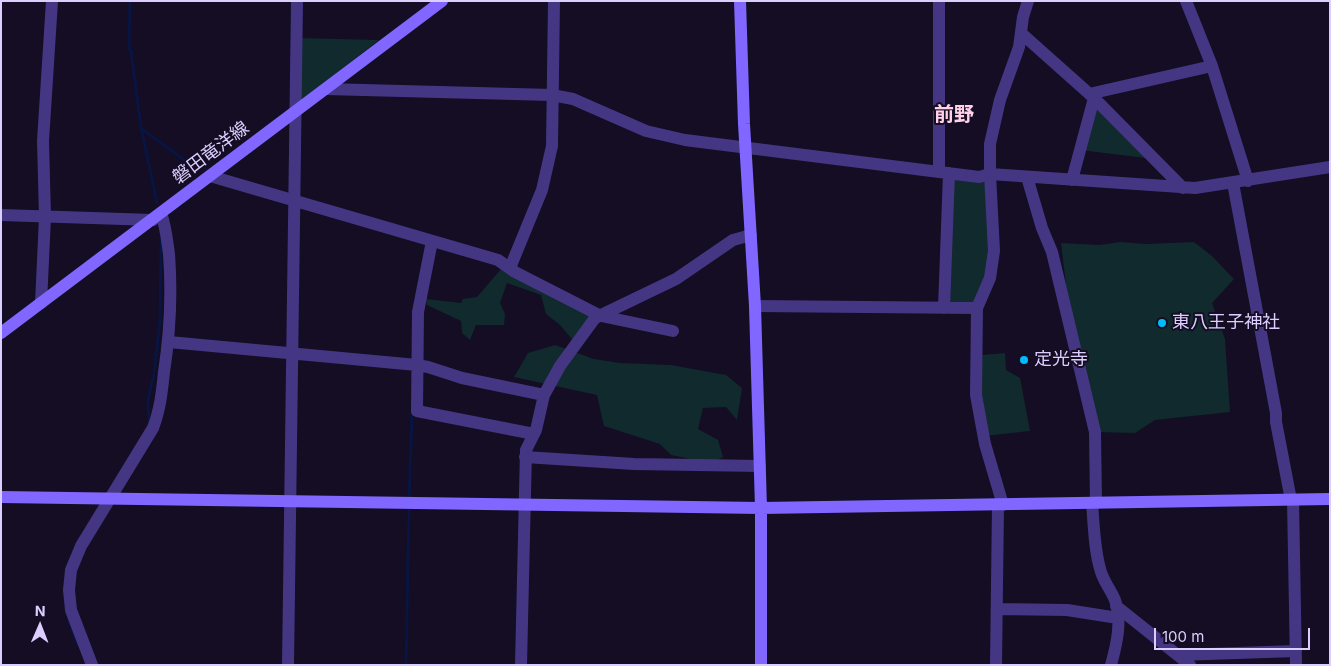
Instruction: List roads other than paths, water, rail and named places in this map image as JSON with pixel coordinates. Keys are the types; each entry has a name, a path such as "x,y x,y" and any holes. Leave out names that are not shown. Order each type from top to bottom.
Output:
{"street":[{"path":"41,304 45,217 43,141 52,1"},
{"path":"288,665 296,1"},
{"name":"磐田竜洋線","path":"1,333 442,1"},
{"path":"510,268 542,190 552,146 554,1"},
{"path":"740,1 755,306 761,508 761,665"},
{"path":"939,1 944,172 944,308"},
{"path":"996,665 1001,505 985,444 976,395 977,308 990,278 994,251 990,144 995,117 1019,47 1023,17 1028,1"},
{"path":"1186,1 1212,66 1248,181"},
{"path":"1021,33 1092,96 1183,188"},
{"path":"1092,96 1212,66"},
{"path":"326,90 552,95 573,100 646,131 685,140 979,177 990,174 1195,188 1248,181 1330,166"},
{"path":"1072,180 1092,96"},
{"path":"210,176 498,260 601,316 673,331"},
{"path":"1026,177 1042,228 1052,252 1095,432 1094,503 1096,549 1101,572 1115,600 1117,612 1118,637 1111,665"},
{"path":"1233,183 1292,500 1296,665"},
{"path":"1,215 45,217 157,216 166,226 171,276 169,342 158,414 152,428 81,546 71,570 69,590 71,610 92,665"},
{"path":"521,665 525,457 526,450 534,434 544,395 560,366 596,318 676,279 733,240 751,235"},
{"path":"432,241 418,312 416,411 534,434"},
{"path":"755,306 977,308"},
{"path":"169,342 417,365 462,378 544,395"},
{"path":"525,457 643,464 760,466"},
{"path":"1,497 761,508 1330,499"},
{"path":"997,609 1117,612 1190,665"},
{"path":"1178,655 1296,651"}],"waterway":[{"path":"130,1 129,49 131,51 141,127 157,203"},
{"path":"142,129 187,162 206,168"},
{"path":"149,424 148,401 154,373 160,321 161,236"},
{"path":"409,501 412,412"},
{"path":"406,665 409,507"},
{"path":"68,618 78,645"}],"place":[{"name":"東八王子神社","path":"1162,323"},
{"name":"定光寺","path":"1024,360"}],"district":[{"name":"前野","path":"954,115"}]}
